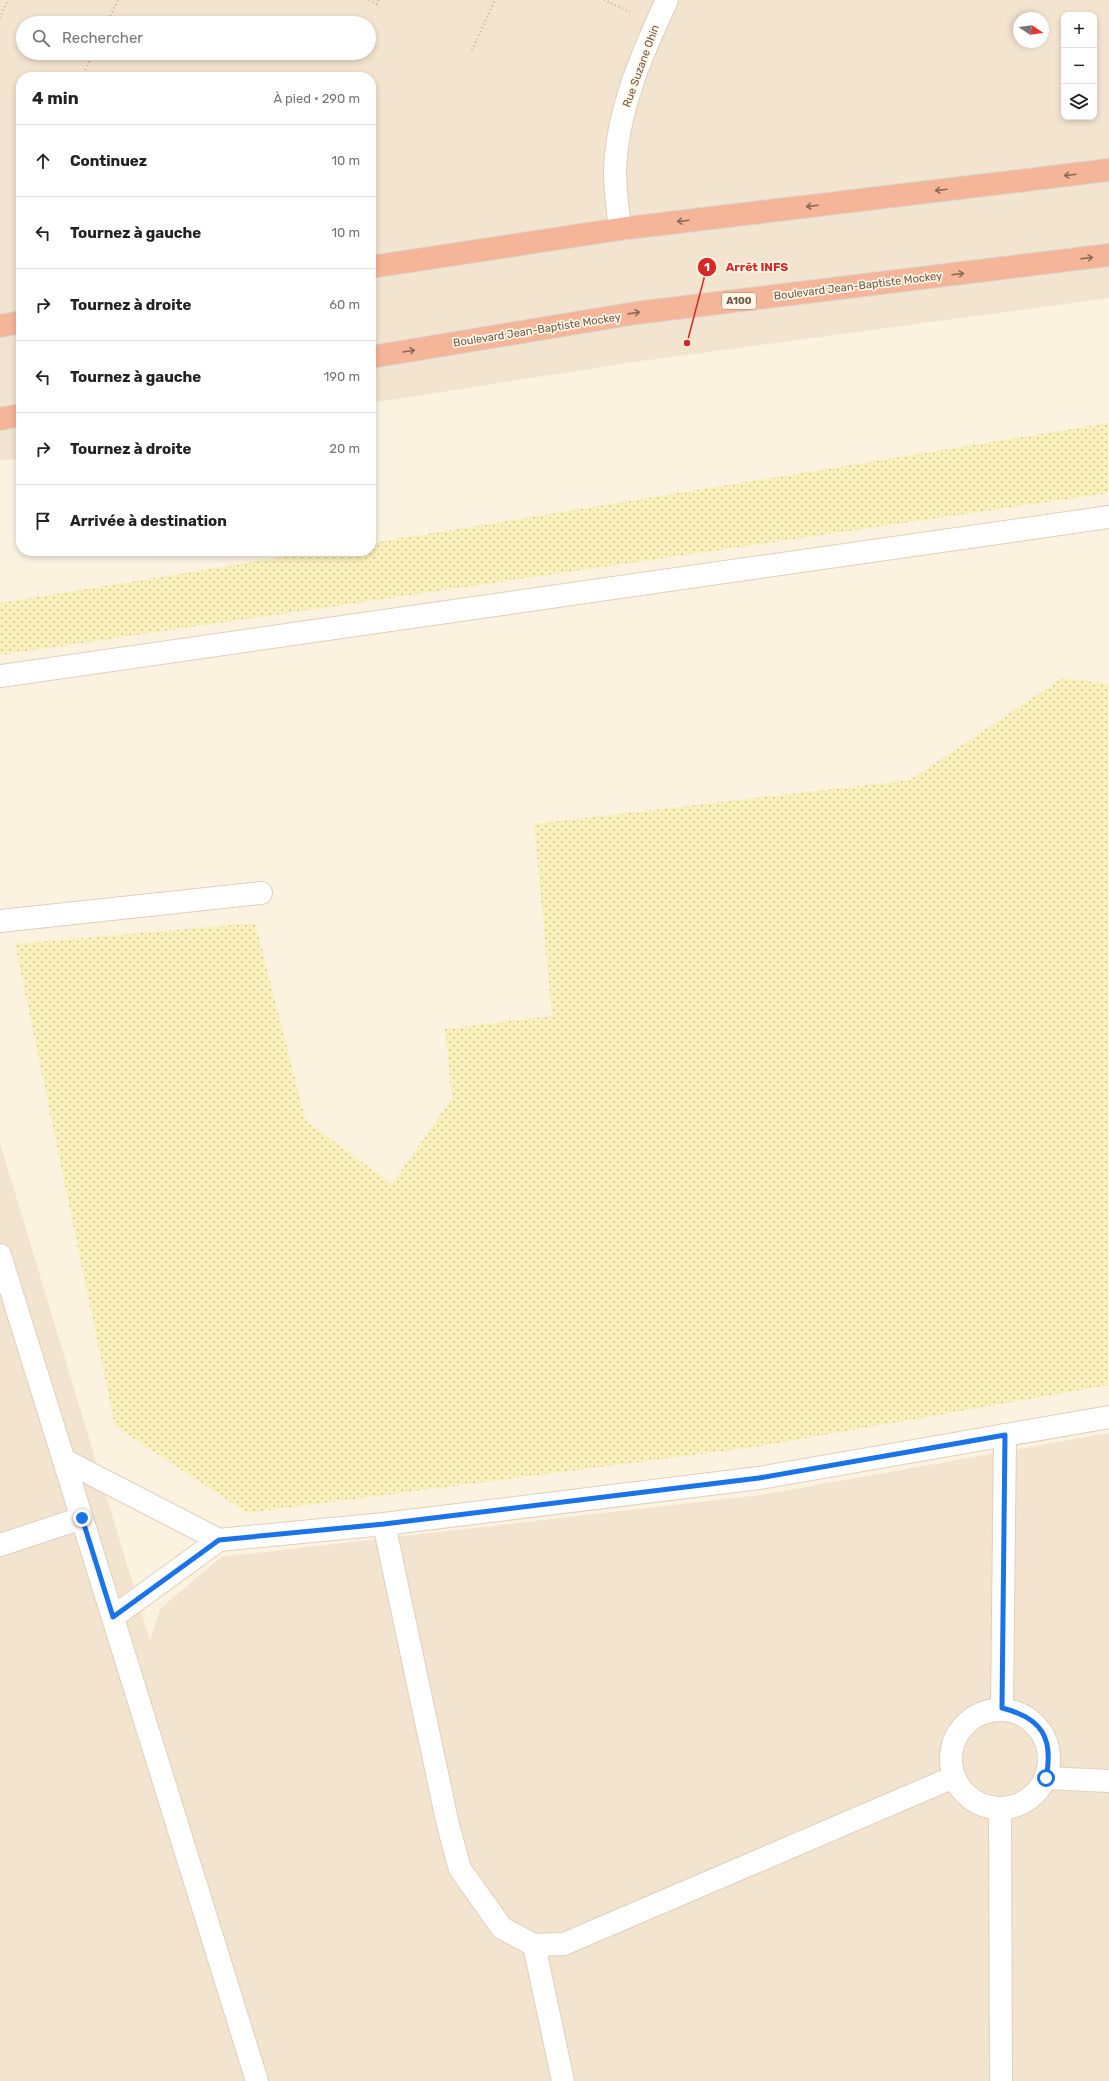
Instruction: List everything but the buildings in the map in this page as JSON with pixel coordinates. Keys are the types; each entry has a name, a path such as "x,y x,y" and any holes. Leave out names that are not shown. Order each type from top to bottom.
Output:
{"highway":[{"path":"376,266 620,229 1109,170"},
{"name":"Boulevard Jean-Baptiste Mockey","path":"376,356 636,313 1109,256"},
{"path":"0,326 16,323"},
{"path":"0,419 16,416"}],"street":[{"name":"Rue Suzane Ohin","path":"620,229 615,171 620,127 630,89 667,0"},
{"path":"0,676 1109,517"},
{"path":"0,921 261,893"},
{"path":"0,1255 257,2081"},
{"path":"113,1617 219,1540 384,1524 759,1478 1109,1417"},
{"path":"1002,1708 1005,1435"},
{"path":"64,1460 219,1540"},
{"path":"0,1544 82,1518"},
{"path":"384,1524 446,1817 460,1868 502,1928 534,1945 564,1944 954,1777"},
{"path":"1002,1708 1020,1713 1036,1724 1046,1740 1050,1759 1046,1778 1035,1795 1019,1805 1000,1809 980,1805 964,1794 954,1777 950,1758 955,1739 966,1722 982,1712 1002,1708"},
{"path":"1046,1778 1109,1781"},
{"path":"1000,1809 1002,2080"},
{"path":"534,1945 563,2081"}],"path":[{"path":"0,18 8,0"},
{"path":"110,16 118,0"},
{"path":"369,0 377,4 379,0"},
{"path":"472,50 495,0"},
{"path":"84,72 90,60"}],"shaded area":[{"path":"0,0 1109,0 1109,298 633,362 376,402 376,72 16,72 16,459 0,461"},
{"path":"0,1143 150,1641 160,1609 221,1557 761,1495 1109,1433 1109,2081 0,2081"}],"sand":[{"path":"1109,423 1109,493 0,655 0,603 290,556 376,556 376,542"},
{"path":"1062,678 1109,684 1109,1385 755,1447 247,1513 115,1426 15,944 255,923 306,1121 392,1184 452,1098 445,1029 552,1016 534,824 910,780"}],"place":[{"name":"Arrêt INFS","path":"687,343"}],"route":[{"path":"82,1518 113,1617 219,1540 384,1524 759,1478 1005,1435 1002,1708 1020,1713 1036,1724 1046,1740 1050,1759 1046,1778"}]}
